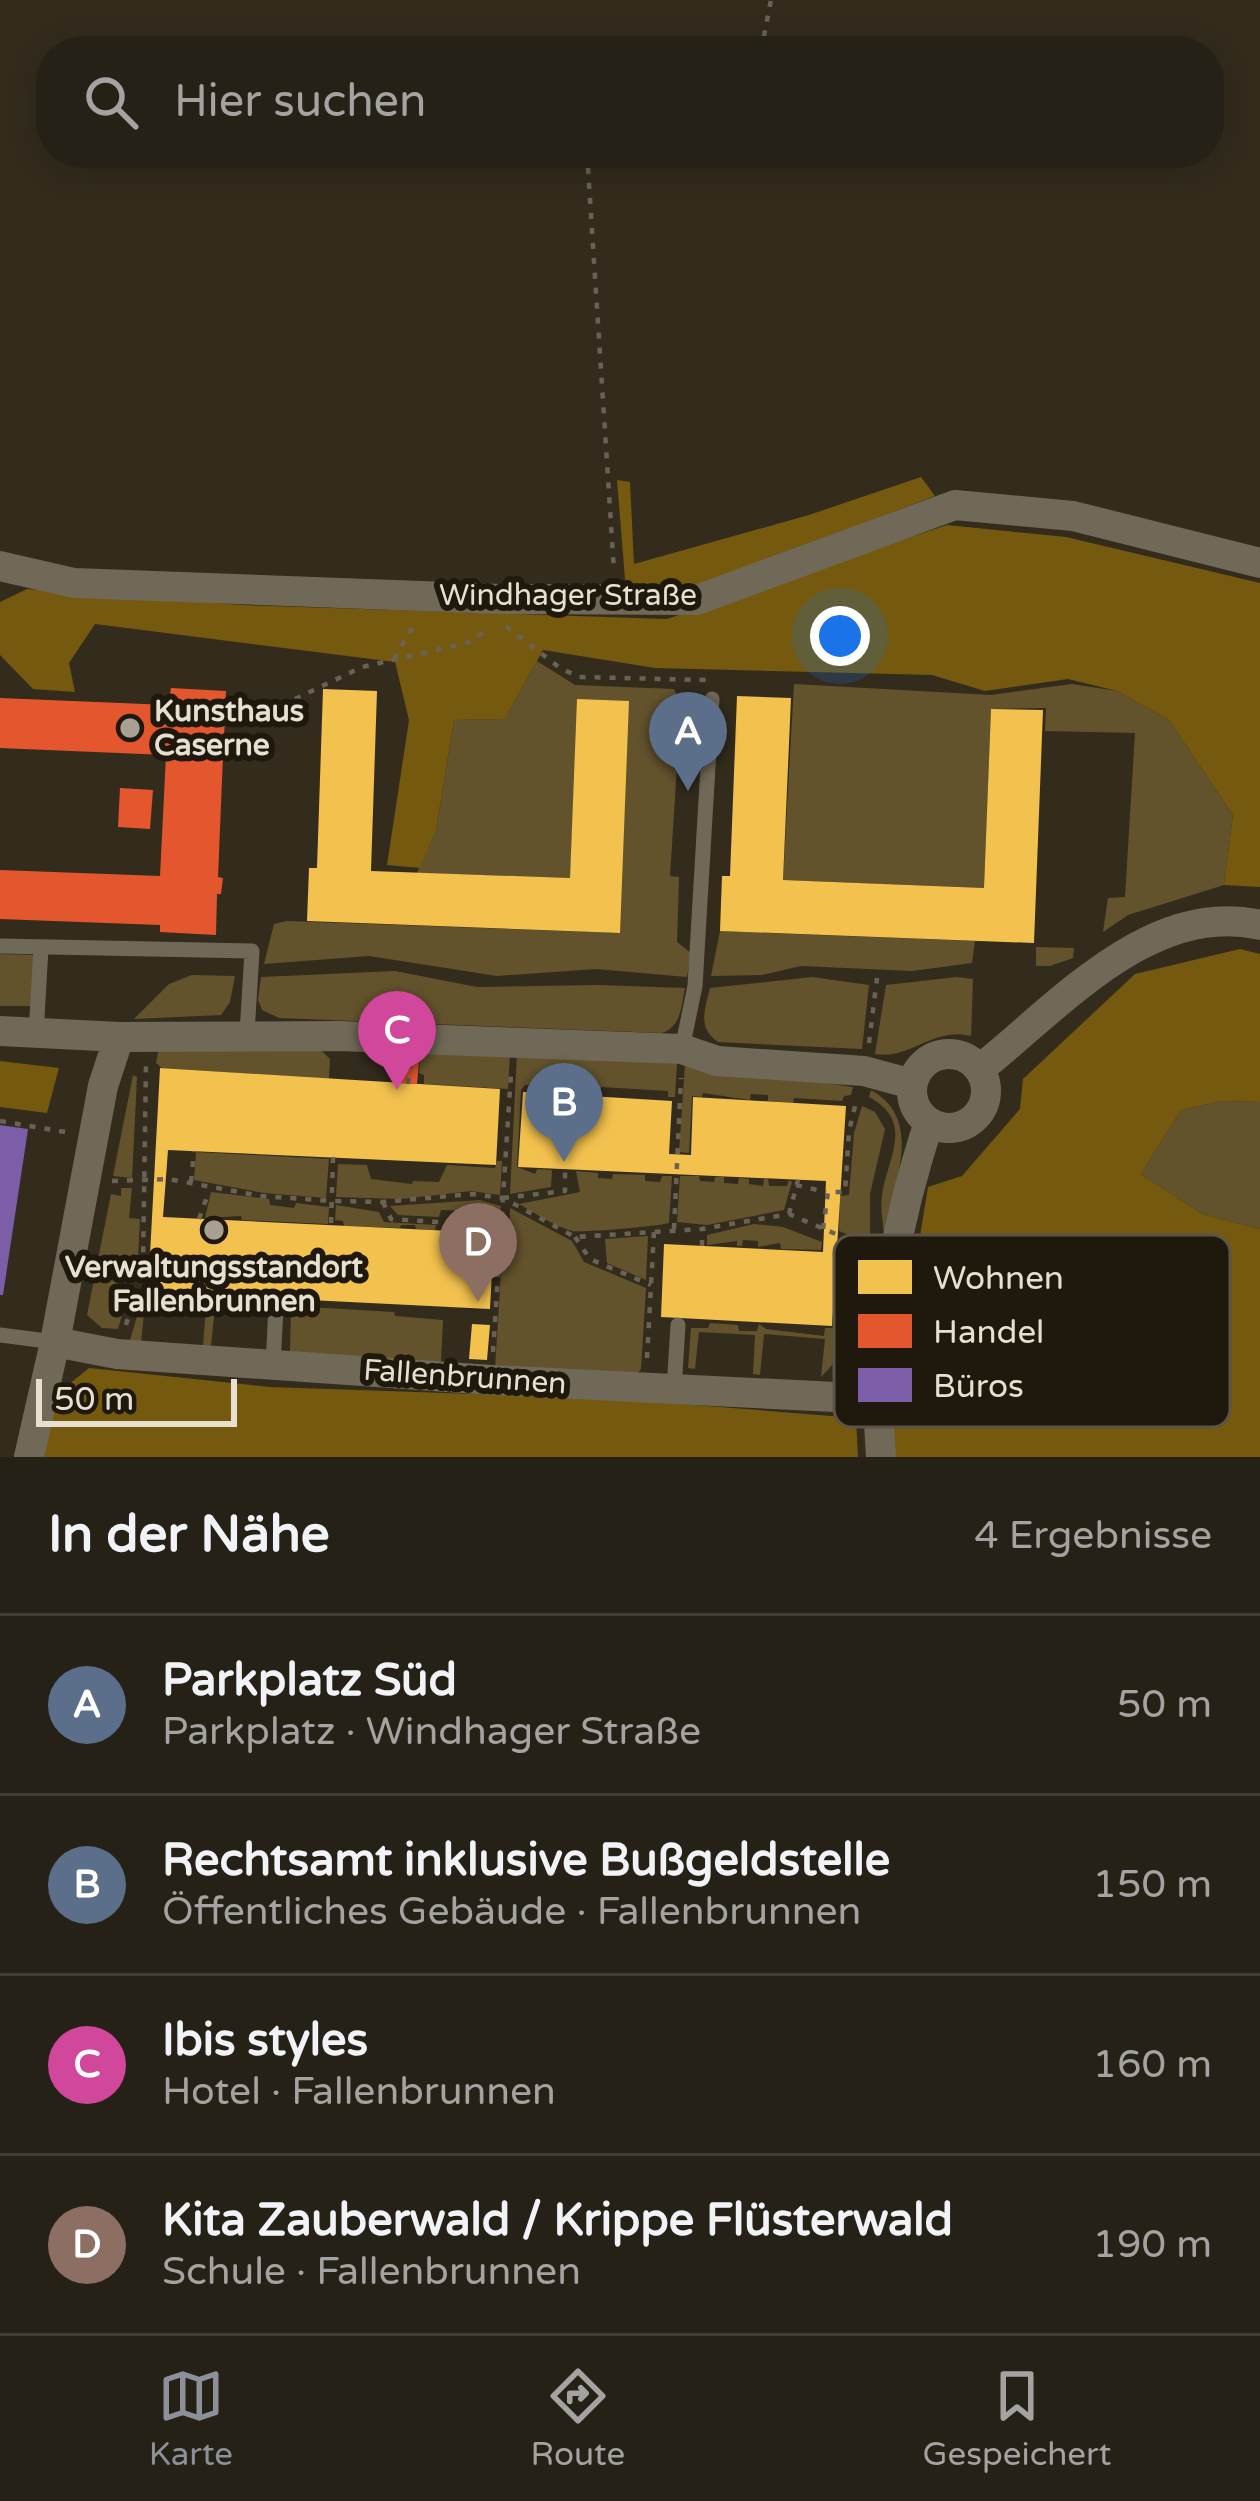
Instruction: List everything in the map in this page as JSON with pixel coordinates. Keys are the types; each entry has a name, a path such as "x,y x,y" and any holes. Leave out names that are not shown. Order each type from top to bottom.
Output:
{"street":[{"name":"Windhager Straße","path":"0,566 74,583 615,601 697,599 955,505 1072,516 1260,562"},
{"path":"980,1069 1104,965 1175,929 1236,919 1260,925"},
{"path":"0,1031 682,1049 717,1061 864,1071 912,1084"},
{"path":"29,1457 103,1085 134,1036"},
{"path":"941,1054 970,1059 980,1069 986,1082 981,1111 957,1127 928,1122 912,1098 917,1070 941,1054"},
{"path":"898,1235 928,1122"},
{"name":"Fallenbrunnen","path":"55,1342 117,1354 491,1380 834,1397"},
{"path":"879,1427 881,1457"}],"lane":[{"path":"682,1049 695,986 712,698"},
{"path":"0,946 252,951 247,1034"},
{"path":"36,1035 40,948"},
{"path":"273,1364 276,1307"},
{"path":"660,1388 678,1325"},
{"path":"0,1335 55,1342"}],"path":[{"path":"764,36 771,0"},
{"path":"588,168 615,601"},
{"path":"394,660 431,596"},
{"path":"268,712 362,667 467,643 501,622 579,677 712,680 712,698"},
{"path":"868,1054 877,978"},
{"path":"121,1342 143,1264 146,1181 134,1036"},
{"path":"491,1380 513,1043"},
{"path":"674,1229 682,1049"},
{"path":"789,1214 797,1183 845,1192 856,1102"},
{"path":"0,1121 82,1134"},
{"path":"191,1183 194,1151"},
{"path":"332,1223 333,1156"},
{"path":"114,1181 191,1183 332,1202 383,1202 566,1191 565,1169"},
{"path":"199,1219 210,1189"},
{"path":"823,1228 828,1192"},
{"path":"503,1198 574,1237 590,1259 651,1285"},
{"path":"383,1202 391,1219 452,1222 452,1228 500,1232"},
{"path":"574,1237 702,1229 789,1214 839,1235"},
{"path":"442,1231 444,1222"},
{"path":"702,1229 702,1246"},
{"path":"654,1230 651,1285 660,1388"}],"shaded area":[{"path":"921,477 935,496 703,584 626,591 617,480 630,482 634,564 809,515"},
{"path":"947,525 1066,537 1260,583 1260,887 1224,885 1233,815 1169,720 1117,691 1068,679 985,691 932,675 655,668 543,650 505,719 454,720 436,830 420,868 387,865 409,720 395,662 95,624 69,663 75,692 33,689 0,655 0,602 27,589 242,605 667,619"},
{"path":"537,661 575,685 674,689 681,704 670,876 679,877 677,942 691,953 687,977 596,969 497,976 369,956 264,964 274,924 287,921 620,933 578,699 570,878 417,873 436,830 454,720 505,719"},
{"path":"794,684 991,695 1072,684 1117,691 1169,720 1233,815 1224,885 1128,915 1103,932 1108,898 1125,897 1135,733 1045,731 1046,708 991,709 984,888 783,880"},
{"path":"720,931 975,941 972,963 912,971 801,966 762,975 711,976"},
{"path":"1036,947 1074,948 1073,958 1036,966"},
{"path":"1240,949 1260,954 1260,1102 1222,1101 1181,1110 1141,1174 1202,1214 1260,1229 1260,1457 895,1457 893,1427 1230,1427 1230,1235 920,1235 928,1187 962,1176 1020,1109 1023,1079 1135,974"},
{"path":"0,954 34,955 31,1006 0,1006"},
{"path":"395,971 477,987 685,988 677,1020 662,1033 279,1018 262,1010 258,1000 261,977"},
{"path":"192,975 235,976 230,1002 221,1015 134,1019 169,984"},
{"path":"812,977 869,985 862,1049 718,1042 707,1030 704,1018 710,988"},
{"path":"973,979 971,1036 945,1035 900,1052 875,1054 886,985"},
{"path":"159,1047 319,1048 330,1059 329,1079 162,1068 156,1063"},
{"path":"421,1049 510,1053 508,1089 424,1084 424,1075 419,1073"},
{"path":"517,1053 677,1063 675,1097 668,1097 668,1091 601,1087 600,1094 525,1085 517,1167 535,1174 537,1169 552,1170 551,1187 510,1194"},
{"path":"0,1061 59,1068 47,1113 0,1107"},
{"path":"685,1064 853,1087 842,1101 794,1098 793,1103 751,1094 750,1100 703,1093 692,1096 689,1153 679,1152"},
{"path":"133,1075 137,1077 132,1178 113,1176"},
{"path":"871,1090 888,1103 901,1137 898,1176 884,1235 881,1200 895,1129 883,1107 869,1097"},
{"path":"1222,1101 1260,1102 1260,1229 1202,1214 1141,1174 1181,1110"},
{"path":"862,1106 875,1112 885,1129 870,1194 870,1235 839,1231 840,1196 849,1195 854,1133"},
{"path":"196,1152 329,1159 326,1198 194,1180"},
{"path":"502,1161 500,1195 471,1191 401,1199 336,1197 338,1164 367,1165 371,1179 412,1184 439,1182 447,1165 495,1168"},
{"path":"576,1171 612,1179 613,1174 645,1175 645,1181 660,1182 662,1176 672,1176 669,1223 572,1231 519,1204 580,1192"},
{"path":"680,1176 714,1182 715,1177 724,1177 724,1183 738,1184 739,1178 749,1179 749,1184 763,1186 764,1178 769,1186 792,1182 784,1210 707,1225 677,1222"},
{"path":"121,1188 132,1188 129,1218 140,1219 138,1258 137,1264 121,1261 135,1270 113,1265 134,1273 133,1277 106,1270 132,1280 131,1284 101,1276 130,1287 118,1329 102,1328 87,1315 111,1194 121,1196"},
{"path":"211,1192 269,1199 270,1205 329,1207 328,1224 242,1220 241,1216 205,1218"},
{"path":"480,1200 501,1206 498,1228 467,1226 467,1211 441,1210 439,1217 398,1215 390,1206"},
{"path":"336,1205 379,1212 384,1222 436,1225 435,1230 416,1229 415,1225 344,1226 343,1221 335,1220"},
{"path":"510,1208 572,1241 584,1262 646,1288 641,1369 632,1379 495,1369 503,1239 509,1239"},
{"path":"754,1224 783,1227 822,1242 821,1250 781,1249 780,1243 758,1247 758,1241 743,1240 742,1246 737,1241 707,1245 707,1235"},
{"path":"648,1236 646,1280 607,1263 605,1239"},
{"path":"143,1296 261,1304 262,1309 215,1307 211,1346 203,1346 206,1306 145,1303 141,1343 130,1340"},
{"path":"291,1306 443,1320 441,1363 290,1354"},
{"path":"710,1323 757,1331 759,1324 766,1329 824,1336 825,1328 834,1328 834,1363 821,1377 825,1339 764,1334 760,1375 753,1374 755,1335 699,1332 695,1369 688,1368 691,1328 708,1328"},
{"path":"89,1368 270,1387 619,1399 834,1416 834,1427 856,1427 858,1457 42,1457 56,1395"}],"building: Wohnen":[{"path":"323,689 377,691 371,871 570,878 577,699 629,701 620,933 307,921 309,868 317,868"},
{"path":"737,696 791,698 783,880 984,888 991,709 1043,710 1034,943 720,931 722,876 730,876"},
{"path":"160,1068 500,1089 496,1165 168,1150 163,1217 494,1233 490,1309 148,1292"},
{"path":"523,1092 672,1101 669,1154 691,1155 693,1097 846,1106 838,1235 834,1235 832,1326 661,1317 664,1244 823,1252 826,1181 518,1167"},
{"path":"472,1324 490,1325 487,1360 469,1359"}],"building: Handel":[{"path":"171,688 226,691 228,757 223,756 218,877 223,878 221,894 217,894 216,935 160,932 160,925 0,919 0,870 160,876 166,755 0,748 0,698 168,705"},
{"path":"120,788 153,790 150,829 118,827"},
{"path":"420,1050 417,1084 392,1083 404,1051"}],"building: Büros":[{"path":"0,1125 28,1129 3,1295 0,1295"}],"place":[{"name":"Kunsthaus Caserne","path":"130,728"},
{"name":"Parkplatz Süd","path":"688,791"},
{"name":"Ibis styles","path":"397,1090"},
{"name":"Rechtsamt inklusive Bußgeldstelle","path":"564,1162"},
{"name":"Verwaltungsstandort Fallenbrunnen","path":"214,1230"},
{"name":"Kita Zauberwald / Krippe Flüsterwald","path":"478,1302"}]}
